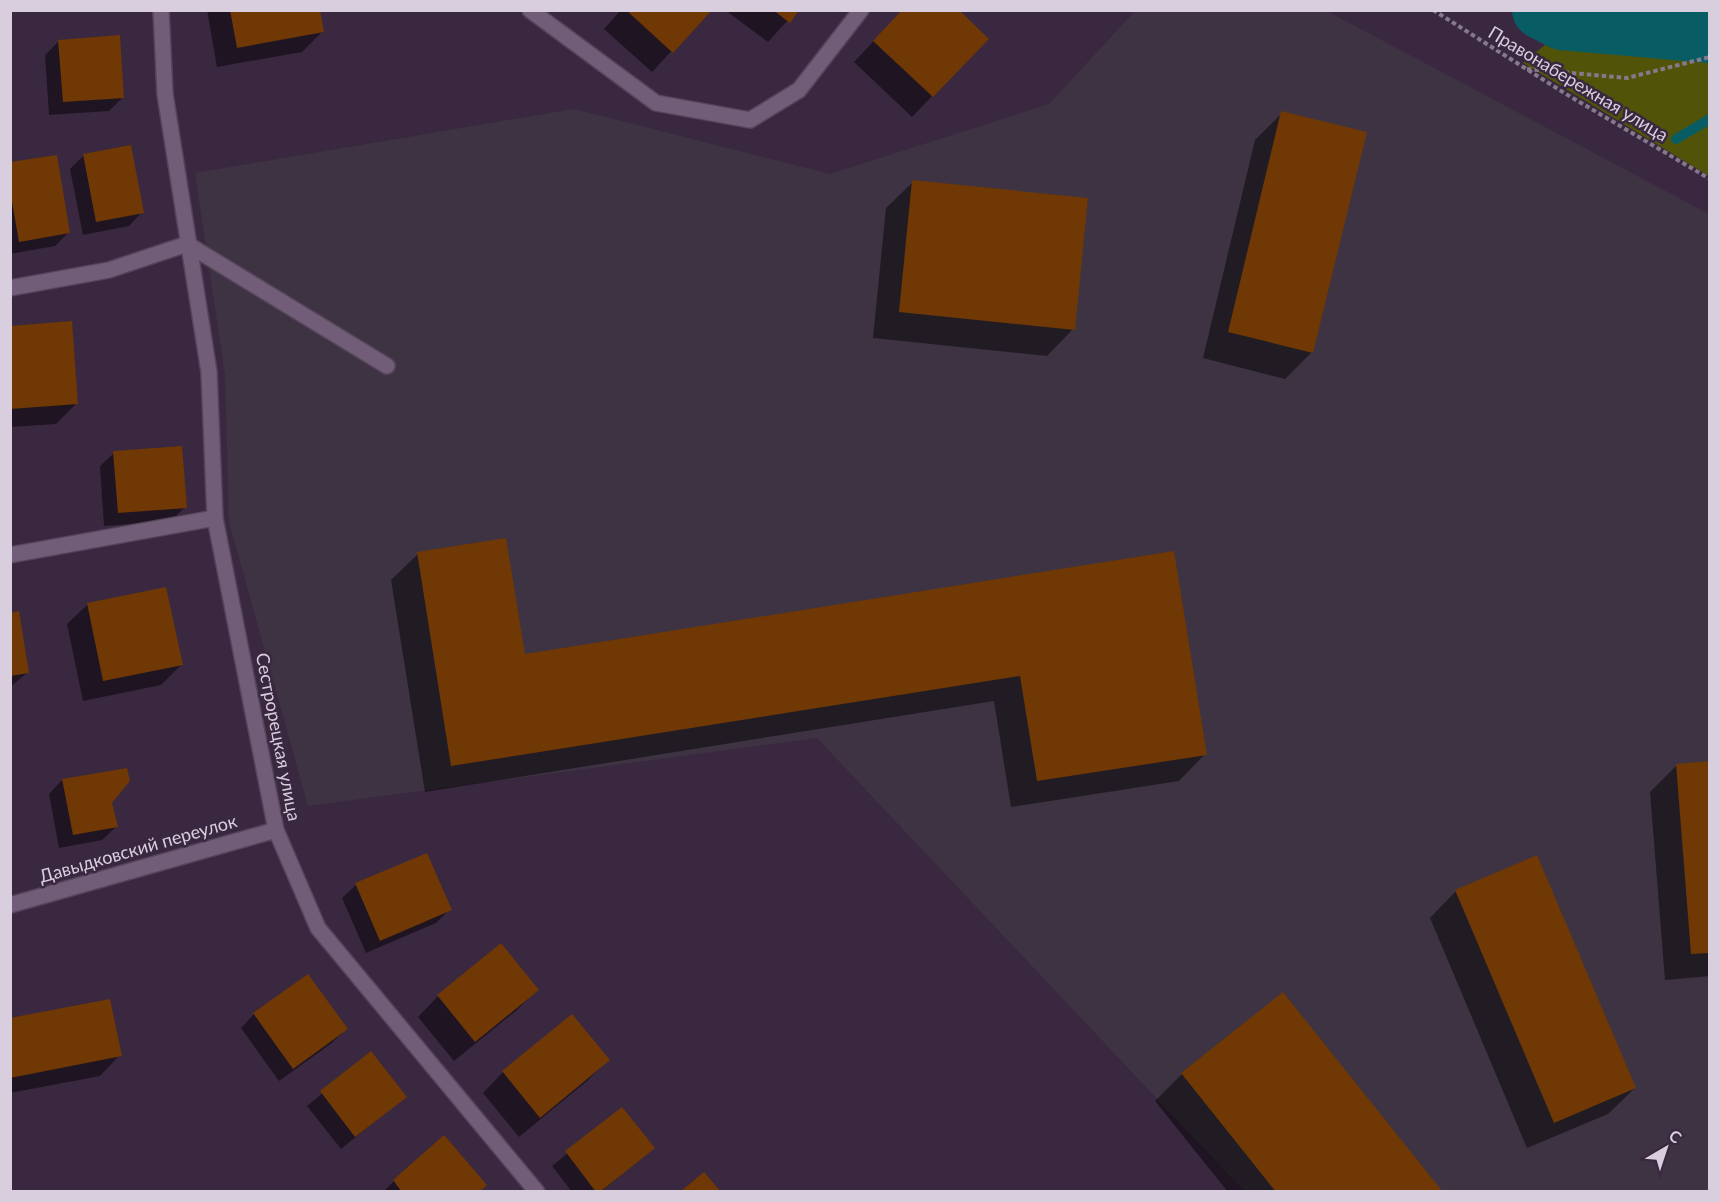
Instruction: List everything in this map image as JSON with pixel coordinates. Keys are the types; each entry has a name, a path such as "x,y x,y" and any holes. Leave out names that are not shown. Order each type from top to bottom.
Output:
{"street":[{"name":"Сестрорецкая улица","path":"161,10 165,94 208,372 215,518 276,830 318,928 537,1191"},
{"path":"530,10 656,103 750,120 799,90 861,10"},
{"path":"10,288 109,270 187,244 387,366"},
{"path":"10,555 215,518"},
{"name":"Давыдковский переулок","path":"10,905 276,830"}],"path":[{"name":"Правонабережная улица","path":"1433,10 1526,69 1710,178"},
{"path":"1526,69 1628,78 1710,57"}],"shaded area":[{"path":"1325,10 1709,214 1709,1191 1244,1191 817,738 308,806 229,522 225,375 195,173 574,109 830,174 1049,104 1135,11"},
{"path":"1544,11 1709,11 1709,38 1708,38"},
{"path":"1568,26 1709,39 1709,176 1523,63"}],"building":[{"path":"230,10 320,10 324,32 237,48"},
{"path":"626,10 712,10 673,53"},
{"path":"773,10 799,10 790,23"},
{"path":"902,10 959,10 989,39 933,97 873,41"},
{"path":"120,35 124,98 63,102 58,40"},
{"path":"1281,111 1367,132 1313,353 1228,332"},
{"path":"131,145 144,213 96,222 83,154"},
{"path":"57,155 70,233 19,242 10,190 10,162"},
{"path":"912,180 1088,198 1075,330 899,312"},
{"path":"72,321 78,404 10,409 10,326"},
{"path":"182,446 187,508 118,513 113,451"},
{"path":"506,538 525,654 1174,551 1207,755 1037,781 1020,676 451,766 417,552"},
{"path":"166,587 183,665 103,681 87,603"},
{"path":"19,611 29,673 10,676 10,613"},
{"path":"1710,761 1710,953 1691,954 1676,764"},
{"path":"127,768 130,781 112,803 118,827 73,835 62,779"},
{"path":"427,853 452,910 380,941 355,883"},
{"path":"1537,855 1636,1088 1554,1123 1455,890"},
{"path":"501,943 539,990 475,1042 437,995"},
{"path":"308,974 348,1029 293,1069 253,1013"},
{"path":"1283,992 1443,1192 1276,1192 1181,1073"},
{"path":"110,999 122,1056 10,1078 10,1018"},
{"path":"572,1014 610,1060 540,1118 502,1071"},
{"path":"371,1051 407,1097 355,1137 320,1091"},
{"path":"622,1107 655,1148 600,1192 596,1192 565,1151"},
{"path":"444,1135 487,1185 479,1192 402,1192 393,1180"},
{"path":"704,1172 721,1192 680,1192"}],"waterway":[{"path":"1541,10 1562,21 1710,34"},
{"path":"1676,139 1710,119"}]}
